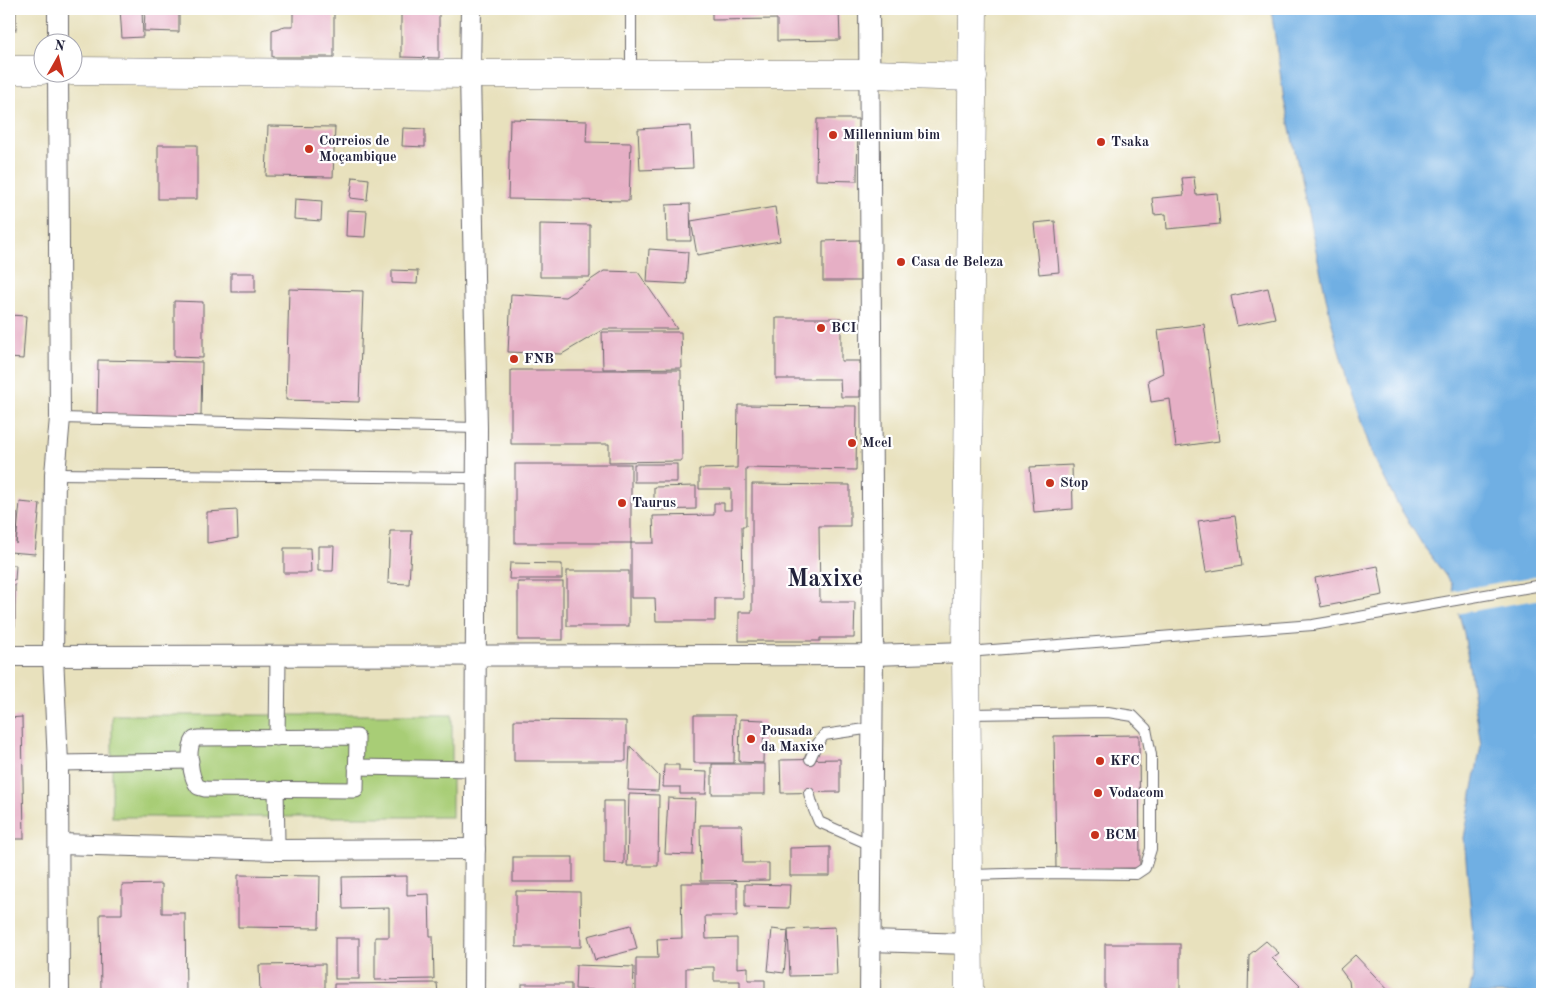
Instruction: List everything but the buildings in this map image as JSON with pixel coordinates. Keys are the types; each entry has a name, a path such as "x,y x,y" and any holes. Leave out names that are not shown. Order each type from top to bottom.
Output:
{"main road":[{"path":"969,994 966,652 973,9"},
{"path":"9,70 32,70"},
{"path":"82,71 870,74 973,77"}],"street":[{"path":"58,9 58,32"},
{"path":"471,9 470,74 477,428 474,994"},
{"path":"869,9 873,655 870,994"},
{"path":"58,82 60,418 55,474 53,656 58,763 59,994"},
{"path":"9,656 873,655 966,652"},
{"path":"277,738 278,657"},
{"path":"198,738 357,738 356,790 205,789 198,787 192,775 191,762 191,743 194,739 198,738"},
{"path":"58,763 191,762"},
{"path":"356,766 476,769"},
{"path":"276,790 277,846"},
{"path":"58,844 475,848"},
{"path":"870,941 969,944"}],"lane":[{"path":"631,9 631,74"},
{"path":"60,418 477,428"},
{"path":"55,474 476,478"},
{"path":"966,652 1313,625 1542,586"},
{"path":"967,714 1108,712 1133,716 1146,729 1151,755 1150,849 1146,868 1136,874 1041,873 969,875"},
{"path":"810,760 816,746 824,735 872,728"},
{"path":"810,793 819,822 871,845"}],"green space":[{"path":"112,715 452,715 452,817 112,817"}],"water":[{"path":"1271,9 1542,9 1542,994 1469,994 1473,977 1474,946 1464,838 1481,745 1464,633 1451,583 1422,544 1397,503 1373,456 1348,384 1330,316 1284,100"}],"pier":[{"path":"1542,575 1542,599 1456,614 1451,591"}],"place":[{"name":"Millennium bim","path":"833,135"},
{"name":"Tsaka","path":"1101,142"},
{"name":"Correios de Moçambique","path":"309,149"},
{"name":"Casa de Beleza","path":"901,262"},
{"name":"BCI","path":"821,328"},
{"name":"FNB","path":"514,359"},
{"name":"Mcel","path":"852,443"},
{"name":"Stop","path":"1050,483"},
{"name":"Taurus","path":"622,503"},
{"name":"Pousada da Maxixe","path":"751,739"},
{"name":"KFC","path":"1100,761"},
{"name":"Vodacom","path":"1098,793"},
{"name":"BCM","path":"1095,835"}],"district":[{"name":"Maxixe","path":"825,580"}]}
